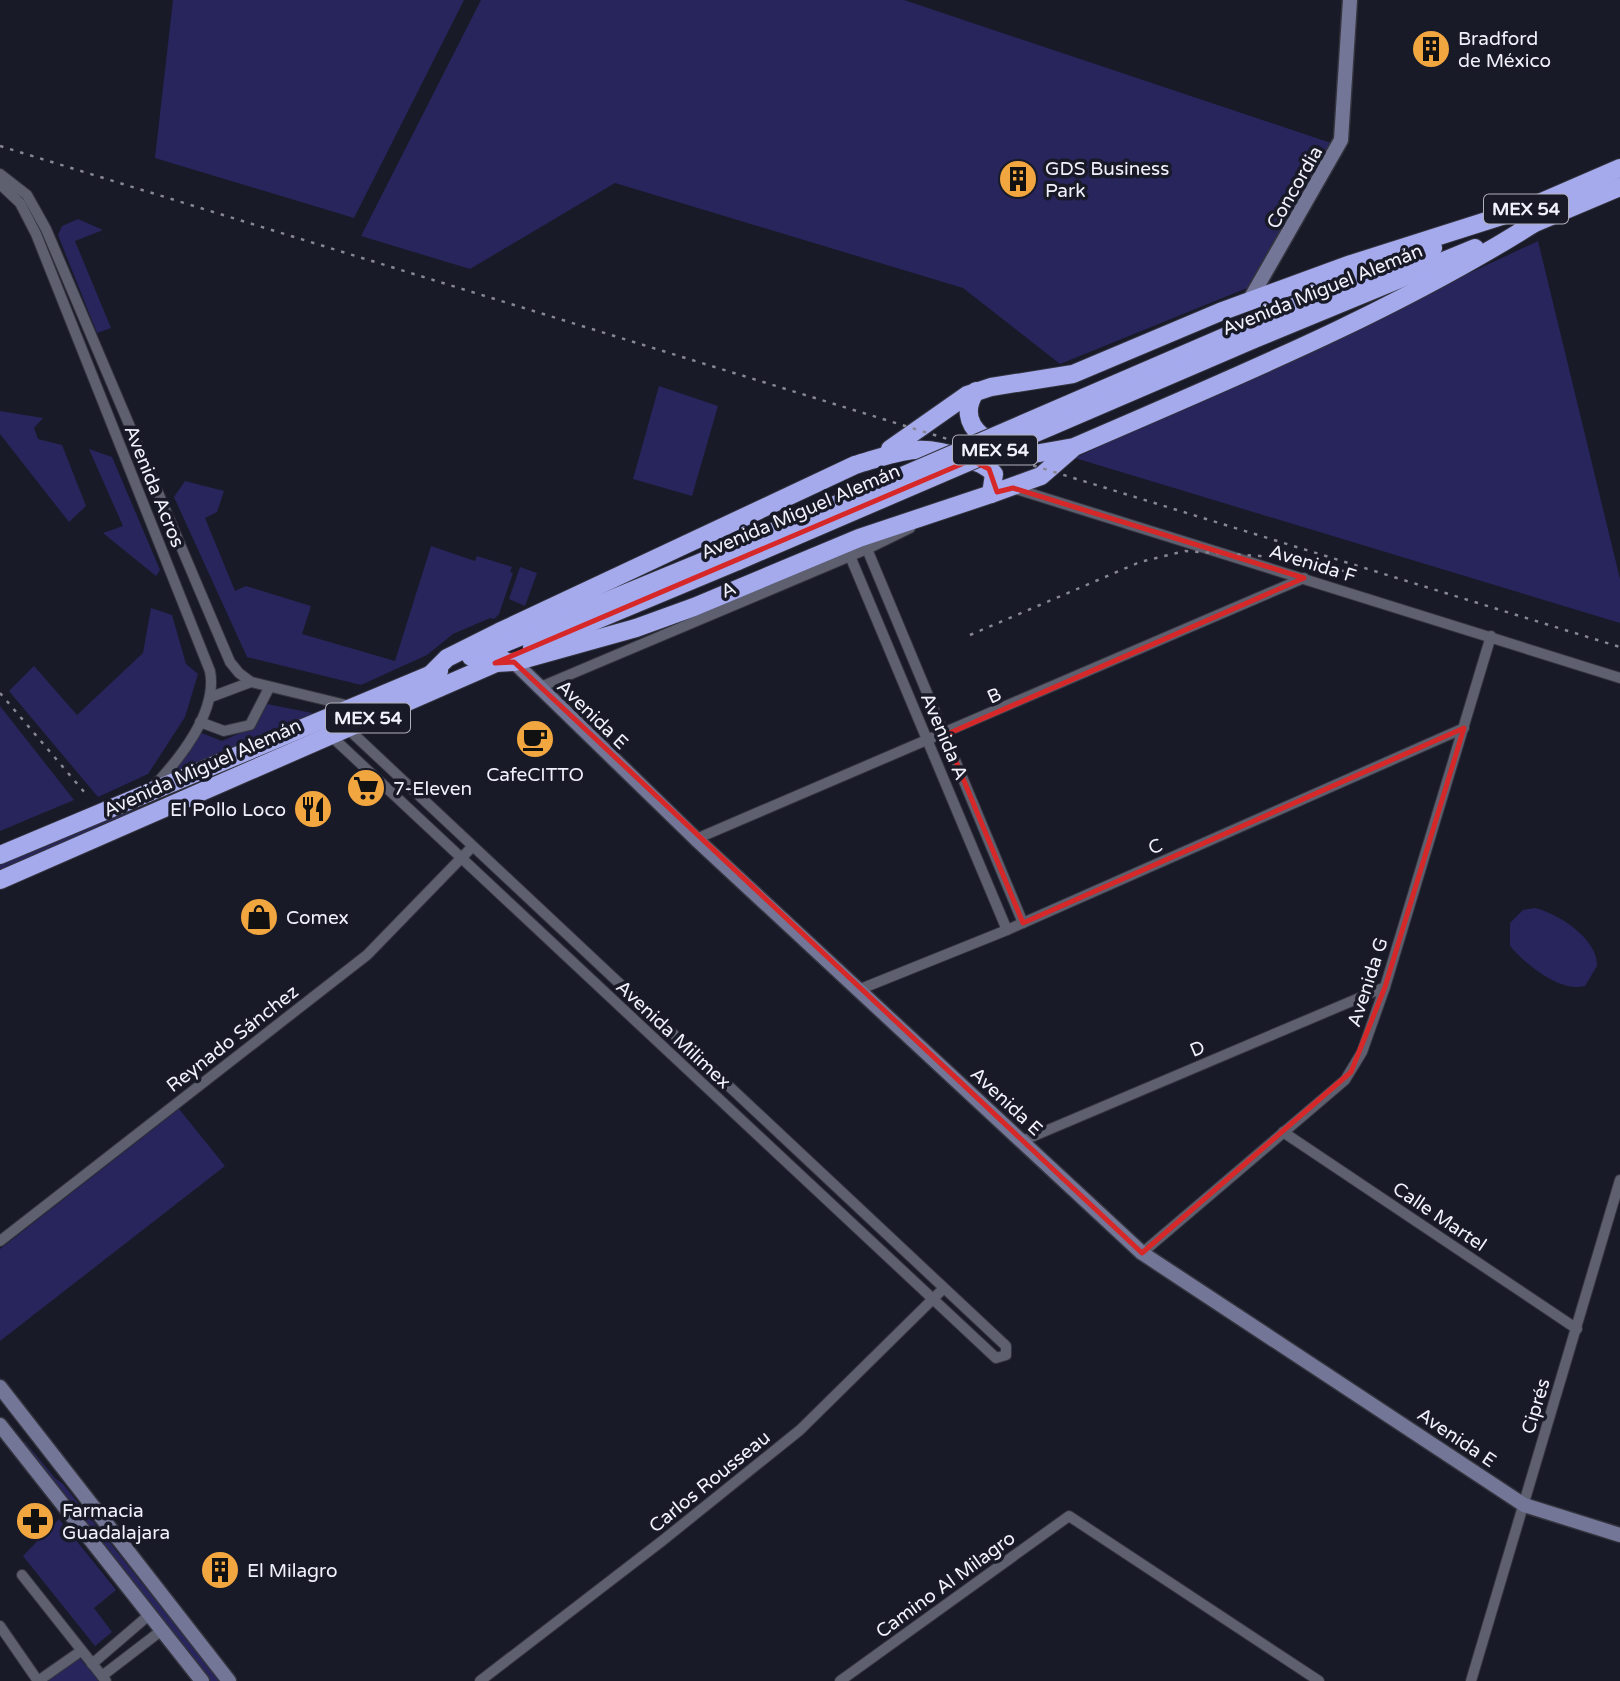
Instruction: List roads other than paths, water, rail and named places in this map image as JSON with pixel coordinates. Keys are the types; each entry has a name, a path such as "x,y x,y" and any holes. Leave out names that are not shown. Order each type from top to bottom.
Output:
{"highway":[{"name":"Avenida Miguel Alemán","path":"0,855 143,797 352,706 736,555 1461,254 1620,168"},
{"name":"Avenida Miguel Alemán","path":"0,880 1432,249 1620,187"},
{"path":"431,674 447,658 499,632 903,442 959,400 976,391 1073,374 1249,301 1351,264 1529,217"},
{"path":"976,391 969,404 969,417 975,430 989,440 1034,454 1074,447 1309,344 1426,286 1529,217"},
{"path":"495,663 514,662 648,624 859,538 929,517 993,488 1013,488 1041,476 1074,447"},
{"path":"855,466 903,451 931,448 984,465 993,474 993,488"}],"main road":[{"name":"Concordia","path":"1249,301 1341,141 1350,0"},
{"name":"Avenida E","path":"514,662 696,839 1142,1253 1524,1505 1620,1535"},
{"path":"0,1387 229,1681"},
{"path":"0,1397 9,1408 22,1415"},
{"path":"0,1425 202,1681"}],"street":[{"name":"Avenida Acros","path":"0,174 27,195 46,229 230,662 251,682 352,706"},
{"name":"Avenida Acros","path":"0,184 20,204 36,234 210,671 211,697"},
{"path":"1041,476 1049,499"},
{"name":"Avenida F","path":"1013,488 1620,677"},
{"name":"A","path":"538,688 867,549 929,517"},
{"name":"Avenida A","path":"867,549 1023,923"},
{"name":"Avenida A","path":"850,556 1007,930"},
{"path":"170,570 188,564"},
{"name":"B","path":"696,839 945,735 1304,578"},
{"path":"187,613 206,605"},
{"name":"Avenida G","path":"1142,1253 1351,1072 1385,987 1491,636"},
{"path":"143,797 160,779 200,722 211,697 251,682"},
{"path":"200,722 224,731 250,725 269,688"},
{"name":"C","path":"858,990 1007,930 1464,729"},
{"name":"Avenida Milimex","path":"338,731 472,847 1006,1346 1006,1356 996,1358 932,1300 461,859 338,731"},
{"path":"972,847 988,840"},
{"name":"Reynado Sánchez","path":"0,1241 367,955 472,847"},
{"name":"D","path":"1022,1141 1385,987"},
{"name":"Calle Martel","path":"1283,1132 1577,1329"},
{"name":"Ciprés","path":"1471,1681 1620,1180"},
{"name":"Carlos Rousseau","path":"481,1681 800,1430 943,1289"},
{"name":"Camino Al Milagro","path":"840,1681 1069,1516 1319,1681"},
{"path":"22,1575 104,1679 162,1630"},
{"path":"92,1664 149,1615"},
{"path":"0,1626 38,1681 81,1651"}],"railway":[{"path":"0,146 1620,647"},
{"path":"970,635 1140,562 1185,551 1260,556 1349,572"},
{"path":"0,693 85,793"}],"place":[{"name":"Bradford de México","path":"1431,49"},
{"name":"GDS Business Park","path":"1018,179"},
{"name":"CafeCITTO","path":"535,739"},
{"name":"7-Eleven","path":"366,788"},
{"name":"El Pollo Loco","path":"313,809"},
{"name":"Comex","path":"259,917"},
{"name":"Farmacia Guadalajara","path":"35,1521"},
{"name":"El Milagro","path":"220,1570"}]}
